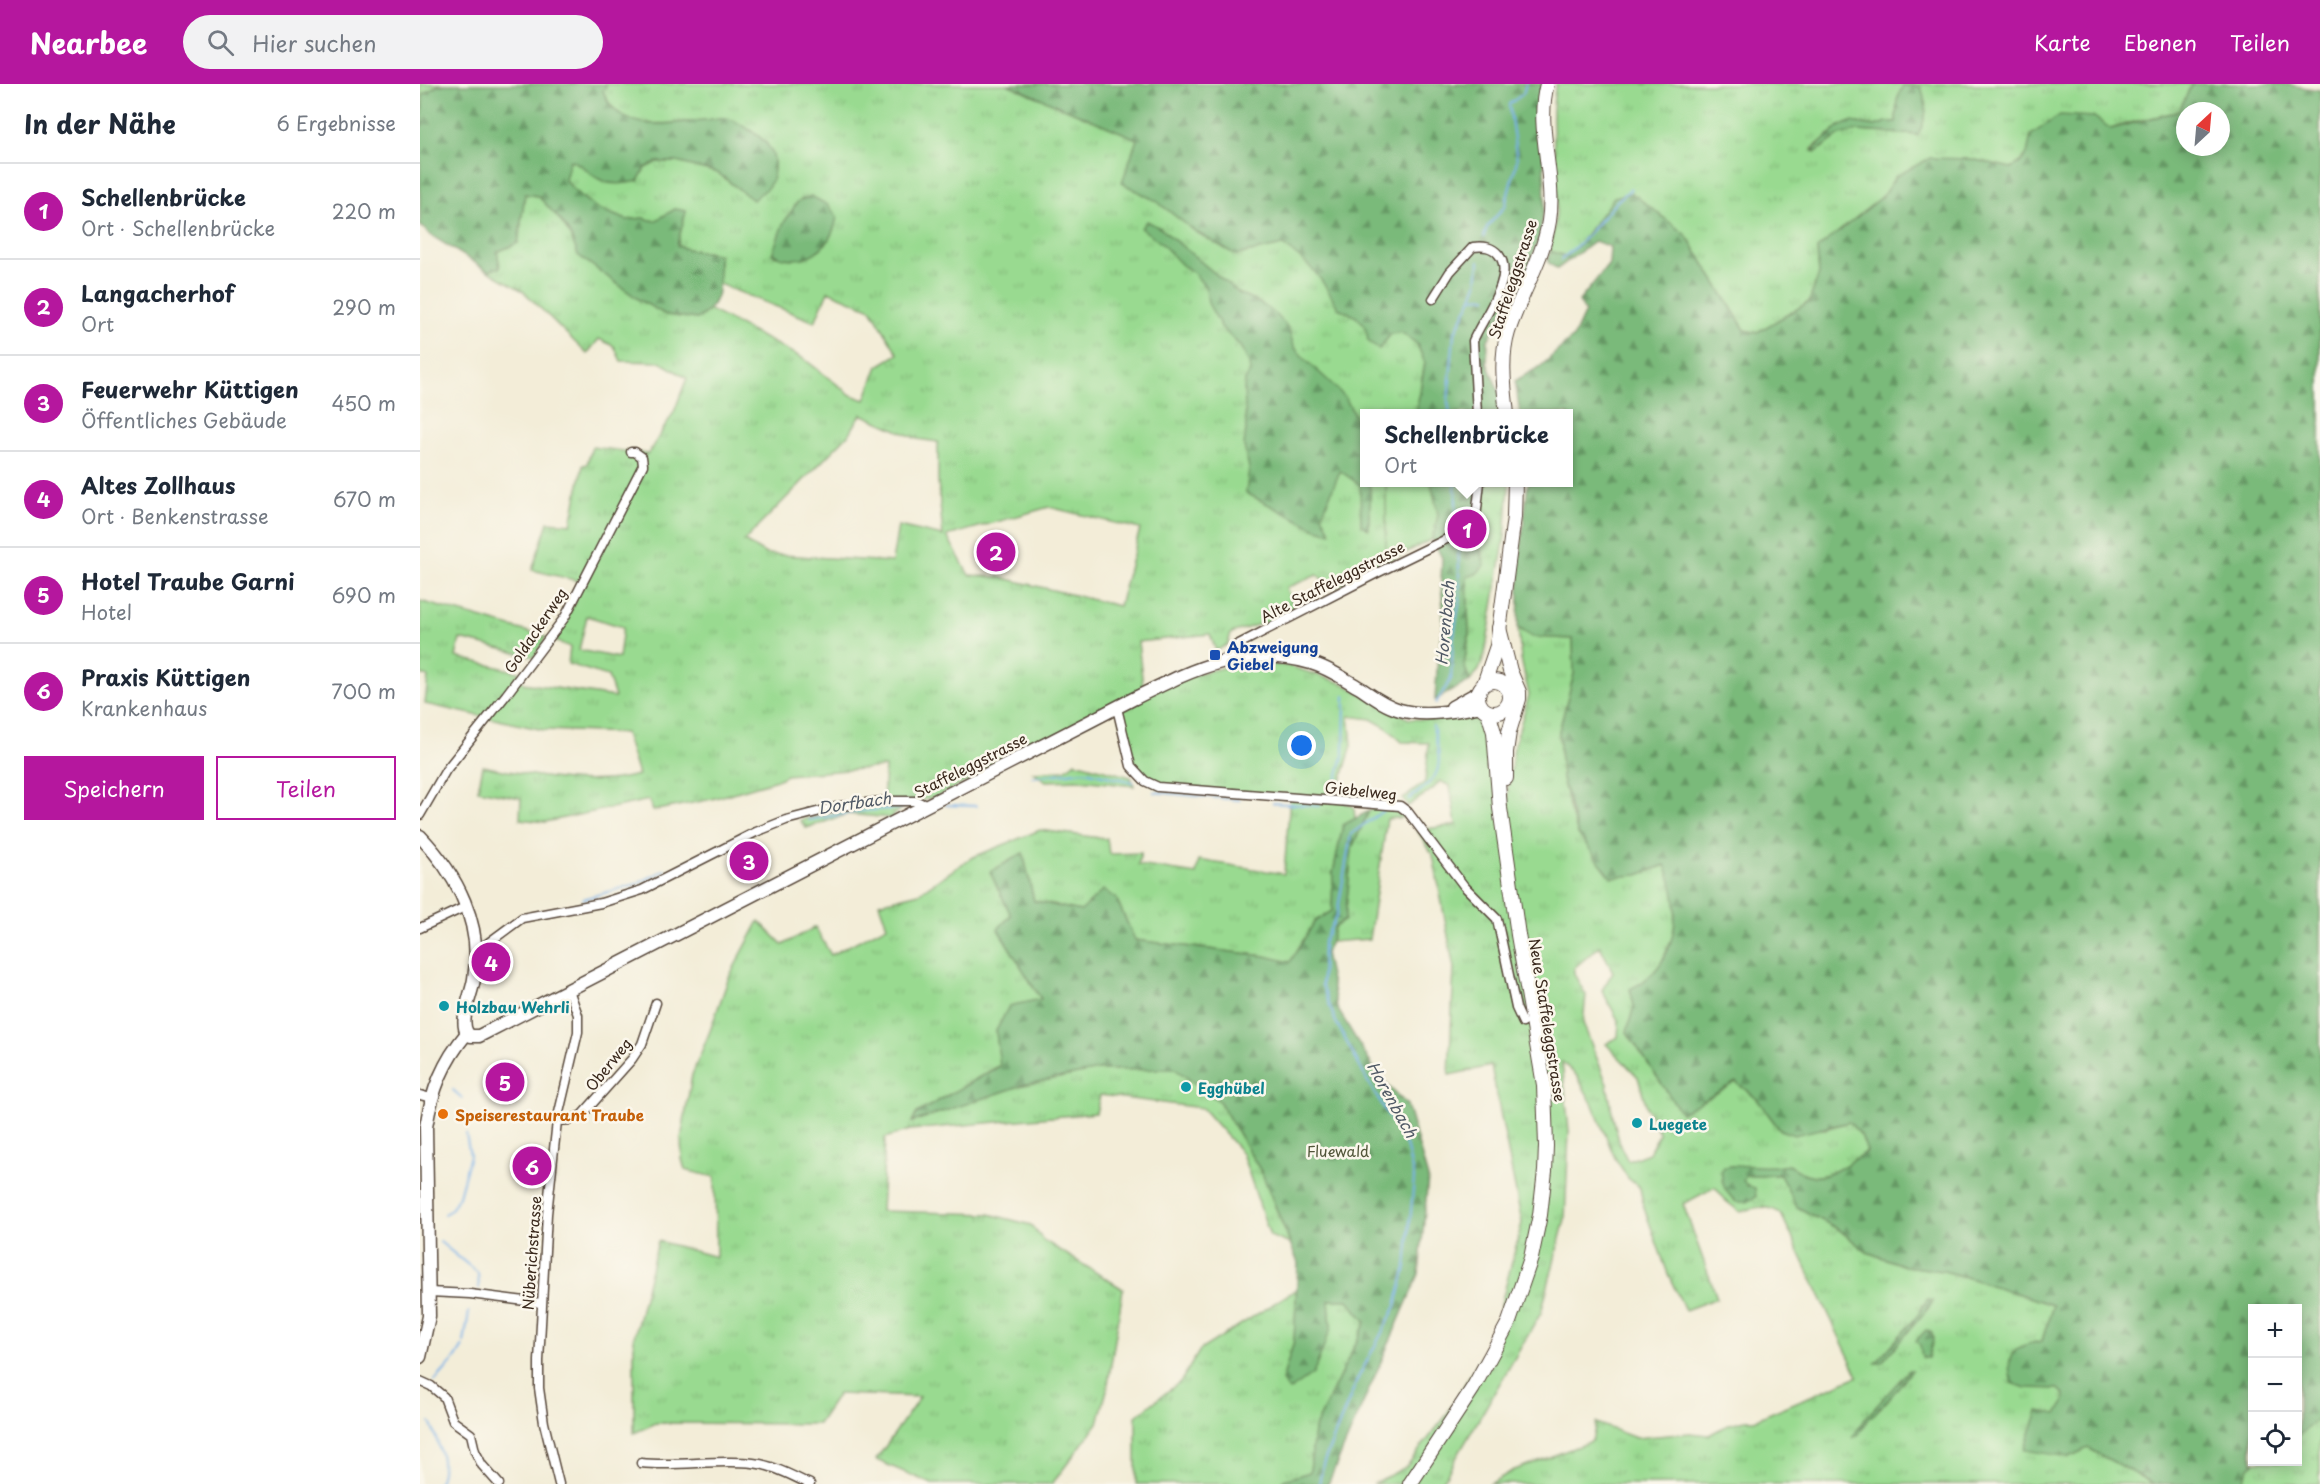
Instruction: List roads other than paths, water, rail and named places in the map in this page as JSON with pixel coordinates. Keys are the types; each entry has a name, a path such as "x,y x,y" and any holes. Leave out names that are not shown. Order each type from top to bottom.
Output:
{"main road":[{"name":"Staffeleggstrasse","path":"1507,409 1503,367 1508,333 1544,244 1549,219 1550,189 1545,112 1547,84"},
{"path":"1506,708 1496,713 1485,709 1478,697 1497,646 1514,517 1515,487"},
{"path":"1499,628 1509,671 1519,692 1506,752 1505,834"},
{"path":"1497,646 1505,686 1510,694 1502,731 1502,742 1506,752"},
{"path":"1482,688 1495,681 1505,686"},
{"name":"Neue Staffeleggstrasse","path":"1410,1484 1473,1388 1509,1322 1531,1258 1540,1215 1546,1146 1544,1085 1518,935 1500,808 1494,732 1485,709"}],"street":[{"path":"1432,300 1450,272 1473,247 1492,248 1500,256 1503,273 1500,286 1473,341 1478,409"},
{"name":"Goldackerweg","path":"420,815 446,770 514,686 565,617 643,465 642,457 631,452"},
{"name":"Alte Staffeleggstrasse","path":"1233,658 1238,645 1473,524 1478,511 1480,487"},
{"name":"Staffeleggstrasse","path":"467,1033 471,1036 479,1036 925,805 1192,670 1233,658 1256,656 1311,663 1337,674 1398,710 1418,714 1485,709"},
{"name":"Staffeleggstrasse","path":"1437,712 1456,705 1482,688"},
{"name":"Giebelweg","path":"1117,708 1131,766 1145,781 1158,787 1400,806 1408,812 1464,886 1497,919 1516,1008 1523,1023"},
{"path":"476,952 522,918 600,903 642,890 756,832 786,820 840,806 883,801 917,801 925,805"},
{"path":"420,836 439,856 467,906 476,952 475,978 464,1023 467,1033 444,1064 426,1097 424,1247 429,1292 428,1323 420,1357"},
{"path":"420,928 467,906"},
{"name":"Nüberichstrasse","path":"559,1484 550,1455 539,1388 541,1303 547,1214 557,1121 578,1032 578,1015 569,990"},
{"name":"Oberweg","path":"557,1121 570,1120 582,1115 632,1059 642,1044 656,1002"},
{"path":"429,1292 470,1294 541,1303"},
{"path":"420,1381 431,1386 444,1397 453,1421 471,1434 475,1451 482,1465 499,1484"},
{"path":"641,1463 660,1465 753,1463 775,1468 810,1484"}],"waterway":[{"path":"1484,237 1487,227 1505,206 1517,160 1509,104 1523,94 1526,84"},
{"path":"1561,260 1631,189"},
{"name":"Horenbach","path":"1449,409 1454,334 1477,284 1479,261"},
{"path":"1472,298 1487,297"},
{"name":"Horenbach","path":"1455,487 1457,525"},
{"name":"Horenbach","path":"1436,703 1451,679 1453,640 1460,598 1458,541"},
{"name":"Dorfbach","path":"1335,786 1344,752 1345,696"},
{"name":"Horenbach","path":"1409,799 1429,783 1438,768 1438,751 1433,726"},
{"name":"Dorfbach","path":"1032,777 1085,771 1133,782"},
{"name":"Dorfbach","path":"1154,792 1240,800"},
{"name":"Dorfbach","path":"1273,803 1320,806"},
{"name":"Dorfbach","path":"946,805 976,806"},
{"name":"Dorfbach","path":"809,820 861,811 902,808"},
{"name":"Horenbach","path":"1319,1484 1323,1464 1358,1378 1396,1306 1406,1267 1414,1178 1406,1145 1367,1080 1335,1020 1322,985 1323,943 1337,915 1351,834 1384,810"},
{"name":"Dorfbach","path":"583,899 639,883 665,870"},
{"name":"Dorfbach","path":"453,1090 463,1099"},
{"name":"Dorfbach","path":"444,1214 451,1210 459,1196 470,1155 466,1134"},
{"name":"Dorfbach","path":"440,1242 478,1273 479,1288"},
{"name":"Dorfbach","path":"464,1342 469,1312"},
{"name":"Dorfbach","path":"435,1381 455,1359 463,1346"},
{"name":"Dorfbach","path":"430,1422 439,1445 442,1461 438,1484"}],"place":[{"name":"Schellenbrücke","path":"1467,529"},
{"name":"Langacherhof","path":"996,552"},
{"name":"Abzweigung Giebel","path":"1215,655"},
{"name":"Feuerwehr Küttigen","path":"749,861"},
{"name":"Altes Zollhaus","path":"491,962"},
{"name":"Holzbau Wehrli","path":"444,1006"},
{"name":"Hotel Traube Garni","path":"505,1082"},
{"name":"Egghübel","path":"1186,1087"},
{"name":"Speiserestaurant Traube","path":"443,1114"},
{"name":"Luegete","path":"1637,1123"},
{"name":"Praxis Küttigen","path":"532,1166"}],"park label":[{"name":"Fluewald","path":"1338,1150"}]}
